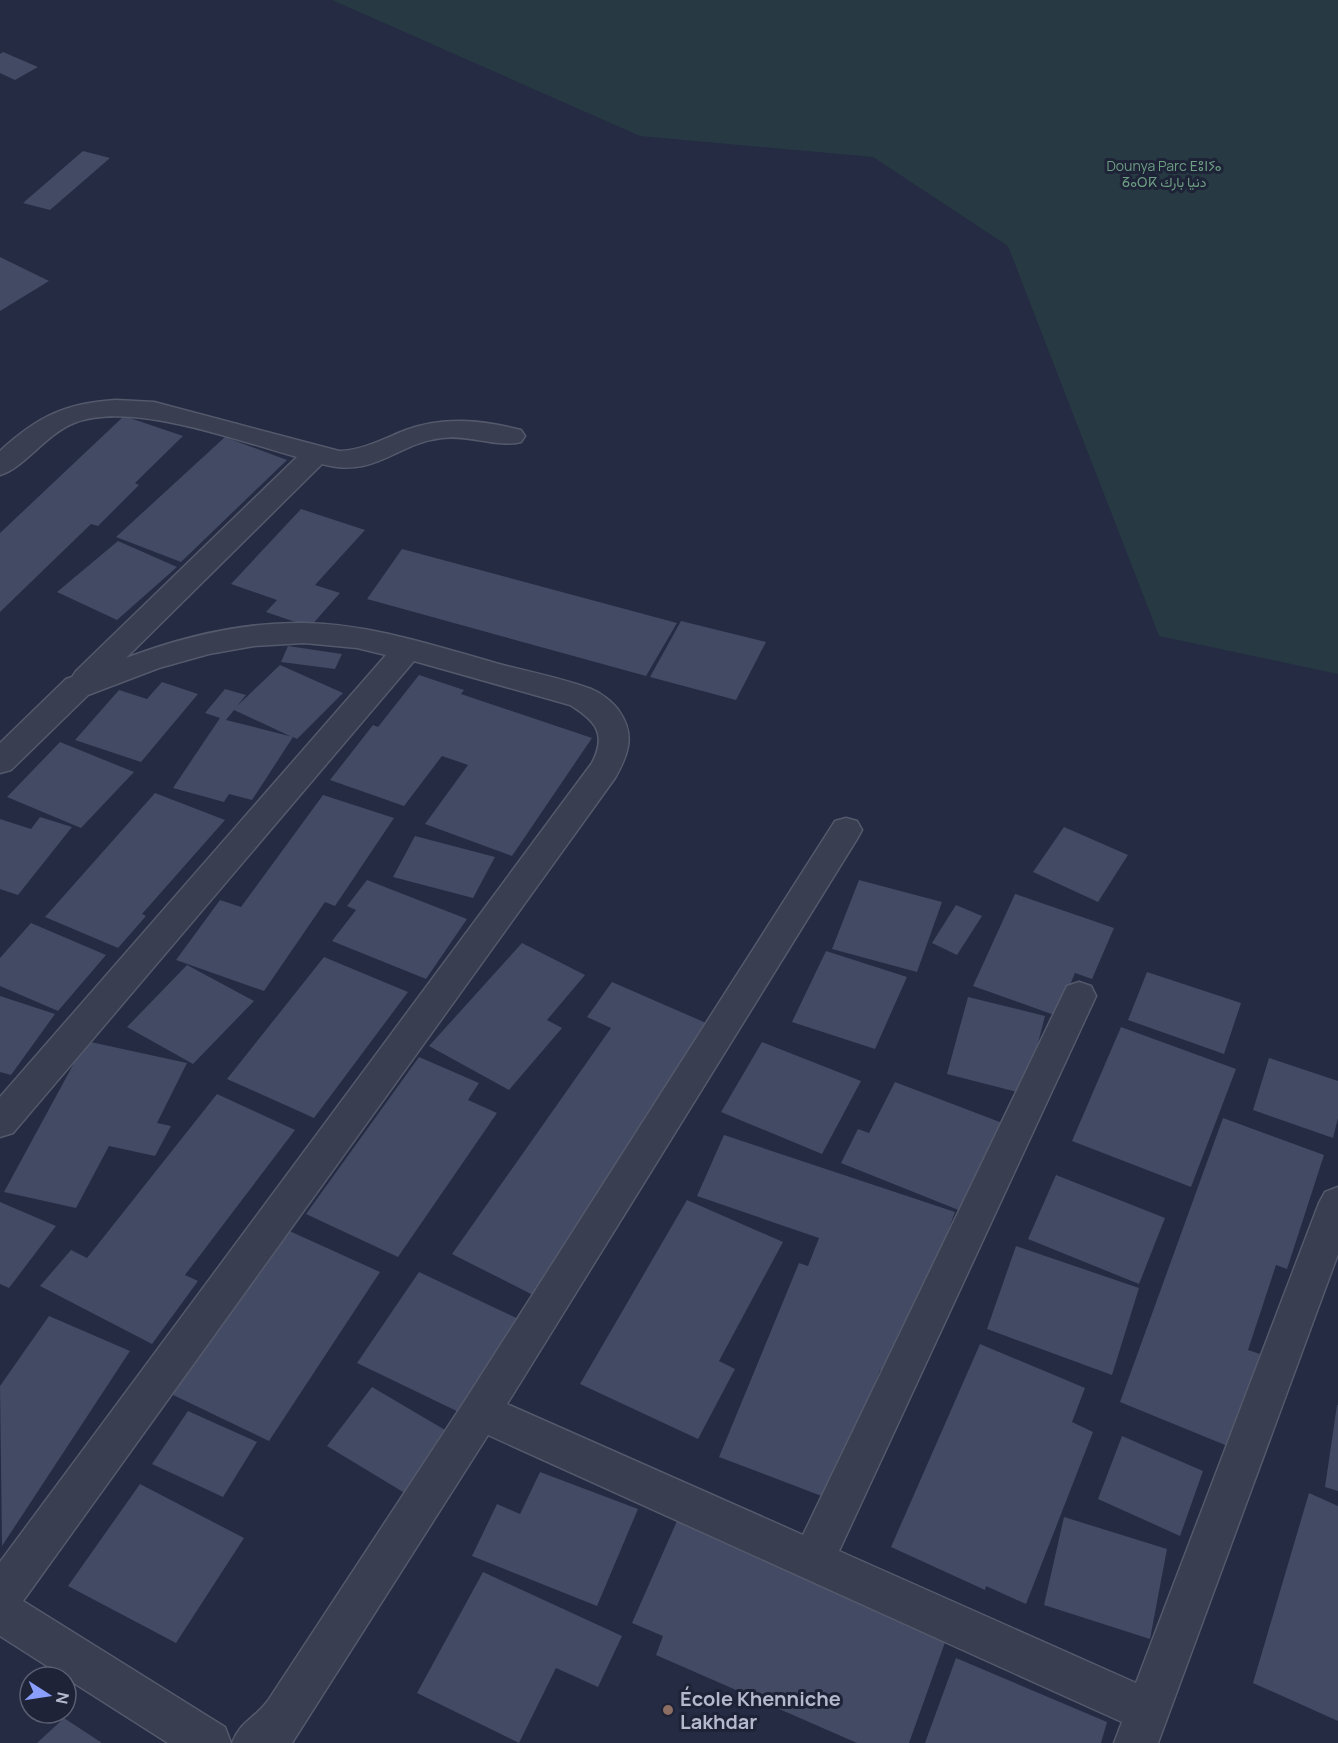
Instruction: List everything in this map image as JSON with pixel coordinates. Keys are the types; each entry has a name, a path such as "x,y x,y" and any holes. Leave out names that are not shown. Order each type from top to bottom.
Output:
{"street":[{"path":"0,466 55,421 101,409 154,410 339,460 369,457 426,432 444,428 465,428 511,436"},
{"path":"0,762 315,455"},
{"path":"0,1597 612,757 615,743 614,729 607,716 596,705 581,697 408,649 357,638 304,633 254,636 209,644 150,660 77,687"},
{"path":"0,1122 408,649"},
{"path":"254,1743 275,1729 285,1714 480,1412 846,830"},
{"path":"813,1560 1079,996"},
{"path":"480,1412 813,1560 1142,1727 1338,1203"},
{"path":"0,1611 209,1743"}],"green space":[{"name":"Dounya Parc ⴹⵓⵏⵢⴰ ⵒⴰⵔⴽ دنيا بارك","path":"332,0 1338,0 1338,674 1159,636 1008,246 873,157 640,136"}],"building":[{"path":"3,52 38,67 15,80 0,73 0,54"},
{"path":"83,151 110,158 50,210 23,203"},
{"path":"0,257 49,281 0,311"},
{"path":"124,416 183,436 135,483 139,485 98,526 91,524 0,612 0,533"},
{"path":"225,437 287,460 181,562 116,537"},
{"path":"301,509 365,530 315,585 340,593 310,627 266,612 277,600 231,584"},
{"path":"118,541 177,567 117,620 57,592"},
{"path":"402,549 677,623 646,676 367,599"},
{"path":"681,621 766,642 736,700 650,677"},
{"path":"288,646 342,654 335,669 281,662"},
{"path":"280,665 343,693 297,739 293,737 252,800 229,794 224,802 173,788 220,718 205,713 225,689 246,695 237,706","holes":["234,710 291,736 226,720"]},
{"path":"419,675 464,690 461,694 592,738 512,856 425,824 468,765 442,756 404,806 330,780 373,725 378,727"},
{"path":"162,682 198,694 141,762 75,740 119,690 147,699"},
{"path":"60,742 134,772 81,828 7,797"},
{"path":"155,793 225,820 142,914 146,916 118,948 45,917"},
{"path":"323,795 394,818 335,906 325,902 264,991 176,960 220,900 241,907"},
{"path":"40,817 72,827 18,895 0,889 0,819 31,829"},
{"path":"1064,827 1128,855 1098,902 1033,872"},
{"path":"415,836 495,857 473,898 393,877"},
{"path":"367,880 467,919 426,979 332,941 356,910 347,906"},
{"path":"859,880 942,902 917,972 832,949"},
{"path":"1015,894 1114,928 1092,979 1075,973 1057,1016 973,986"},
{"path":"956,905 982,916 957,955 932,943"},
{"path":"31,923 106,955 58,1011 0,986 0,958"},
{"path":"522,943 585,975 547,1020 562,1028 509,1090 429,1046"},
{"path":"826,951 907,977 875,1049 792,1022"},
{"path":"324,957 408,992 314,1118 227,1079"},
{"path":"187,965 254,1001 193,1064 127,1027"},
{"path":"1147,972 1241,1003 1224,1054 1128,1020"},
{"path":"612,982 713,1026 533,1295 452,1254 611,1028 587,1017"},
{"path":"0,996 55,1014 11,1075 0,1072"},
{"path":"968,997 1045,1016 1025,1094 947,1074"},
{"path":"1121,1027 1236,1069 1191,1187 1072,1141"},
{"path":"86,1041 187,1063 157,1123 171,1126 155,1156 109,1146 76,1208 4,1192"},
{"path":"762,1042 861,1081 822,1154 721,1112"},
{"path":"419,1057 479,1083 468,1100 497,1113 398,1257 306,1214"},
{"path":"1269,1058 1338,1081 1338,1118 1333,1138 1253,1110"},
{"path":"895,1082 1005,1124 966,1213 841,1163 858,1129 869,1133"},
{"path":"217,1094 295,1130 185,1275 198,1281 152,1344 40,1286 71,1250 87,1258"},
{"path":"1223,1118 1324,1155 1287,1269 1276,1265 1248,1350 1260,1354 1230,1447 1120,1402"},
{"path":"724,1135 955,1212 923,1300 891,1374 880,1370 832,1500 719,1457 799,1263 808,1266 819,1238 697,1196"},
{"path":"1056,1175 1165,1218 1139,1284 1028,1239"},
{"path":"687,1200 783,1242 719,1361 735,1369 698,1439 580,1384"},
{"path":"0,1202 56,1226 9,1288 0,1284"},
{"path":"285,1229 380,1272 269,1441 169,1393"},
{"path":"1016,1246 1139,1288 1112,1375 987,1329"},
{"path":"419,1272 525,1322 467,1416 357,1363"},
{"path":"49,1316 130,1351 2,1546 0,1386"},
{"path":"980,1344 1085,1388 1072,1422 1093,1432 1026,1604 986,1586 985,1590 891,1547"},
{"path":"372,1387 457,1437 413,1498 327,1446"},
{"path":"1338,1405 1338,1491 1325,1487"},
{"path":"188,1411 257,1442 223,1497 152,1464"},
{"path":"1122,1436 1203,1471 1180,1536 1098,1499"},
{"path":"540,1472 638,1509 597,1606 472,1556 497,1504 520,1514"},
{"path":"140,1484 244,1538 176,1643 68,1586"},
{"path":"1309,1493 1338,1506 1338,1721 1253,1683"},
{"path":"1064,1517 1167,1549 1150,1639 1044,1605"},
{"path":"677,1521 948,1634 909,1743 857,1743 656,1655 663,1636 632,1623"},
{"path":"483,1572 622,1636 598,1687 556,1668 519,1743 417,1693"},
{"path":"956,1658 1107,1722 1101,1743 925,1743"},
{"path":"56,1725 75,1725 102,1743 37,1743"}],"place":[{"name":"École Khenniche Lakhdar","path":"668,1710"}]}
